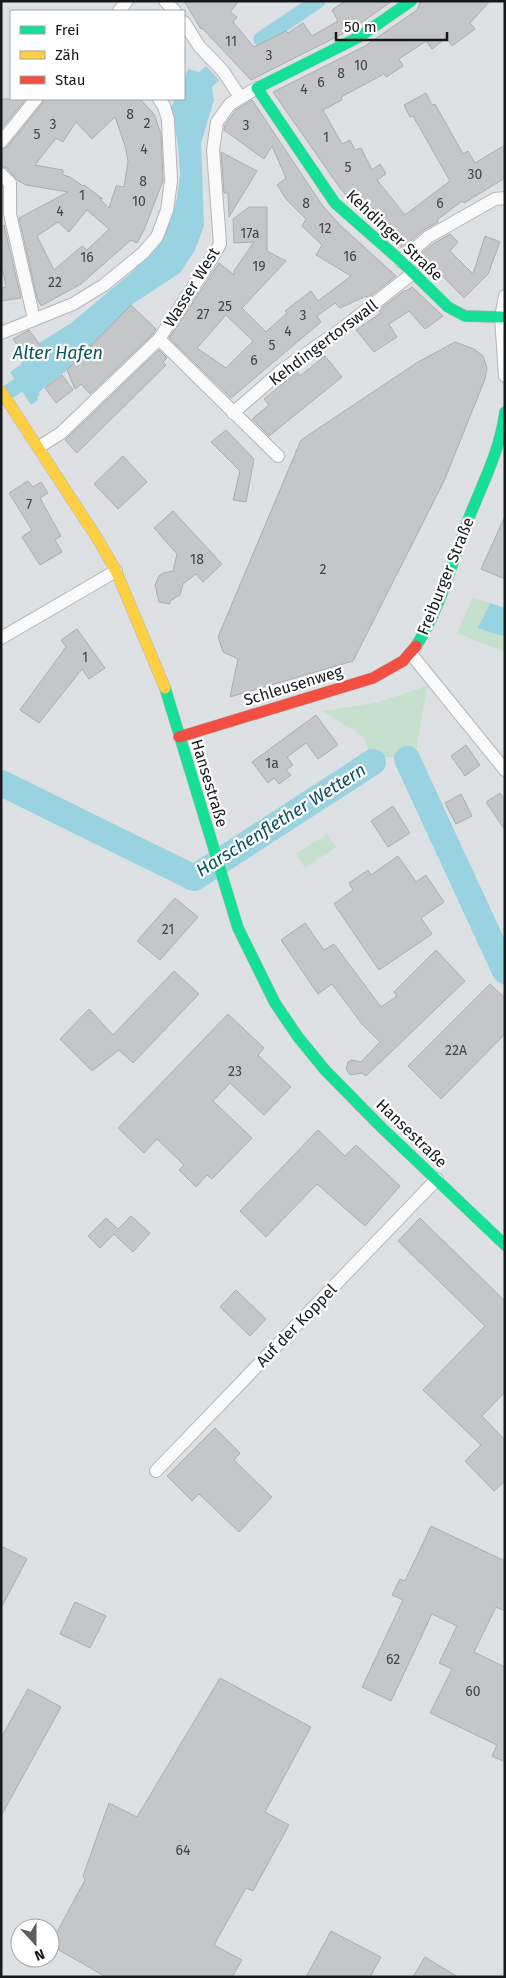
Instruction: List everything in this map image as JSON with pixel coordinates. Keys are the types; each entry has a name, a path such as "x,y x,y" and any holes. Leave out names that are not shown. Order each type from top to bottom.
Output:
{"street":[{"path":"165,1 174,10"},
{"path":"257,88 359,38 410,2"},
{"path":"185,24 199,46 223,71 240,97"},
{"name":"Wasser West","path":"257,88 240,97 223,112 217,122 214,137 214,167 220,244 159,339 278,456"},
{"name":"Kehdinger Straße","path":"257,88 335,203 401,261 448,307 465,316 501,317"},
{"path":"1,142 35,100"},
{"path":"1,333 73,304 104,286 143,253 157,237 167,210 172,181 168,120 161,103"},
{"path":"6,178 10,214 34,319"},
{"path":"401,261 428,237 495,199 505,198"},
{"name":"Kehdingertorswall","path":"233,413 281,371 343,328 414,274"},
{"path":"505,296 501,317 505,376"},
{"path":"39,447 61,433 159,339"},
{"name":"Hansestraße","path":"1,391 39,447 116,571 168,695 179,737 238,928 255,966 275,1003 298,1037 325,1070 362,1109 505,1245"},
{"name":"Freiburger Straße","path":"505,412 497,452 425,630 411,654 505,770"},
{"path":"1,638 116,571"},
{"name":"Schleusenweg","path":"179,737 373,678 401,664 411,654"},
{"name":"Auf der Koppel","path":"156,1471 436,1179"}],"green space":[{"path":"473,598 490,603 478,628 505,637 505,652 457,633"},
{"path":"427,686 414,765 410,756 371,758 364,737 323,711 375,703"},
{"path":"327,834 336,847 305,868 296,854"}],"water":[{"name":"Alter Hafen","path":"206,66 219,80 212,87 214,100 201,143 204,226 195,250 180,273 131,305 67,370 39,392 38,400 31,405 10,372 22,364 21,361 41,346 39,343 71,323 131,273 156,246 170,222 177,198 180,174 178,145 171,107 174,100 185,100 185,76 188,69 199,72"},
{"path":"490,603 505,608 505,637 478,628"}],"building":[{"path":"184,1 239,1 230,12 237,17 233,22 254,47 286,31 288,33 303,23 312,36 338,21 332,10 345,1 392,1 354,28 251,80 201,29"},
{"path":"421,1 490,1 470,23 475,29 452,46 446,38 432,49 426,41 399,59 403,66 386,77 384,74 341,97 342,100 323,110 342,144 350,140 355,150 361,148 372,170 380,164 386,174 377,180 405,215 450,181 413,116 410,117 404,105 426,93 432,105 435,104 463,154 468,151 475,163 505,145 505,178 464,203 462,201 437,220 438,222 424,230 402,248 375,224 362,207 358,209 340,188 273,92 365,46 417,10"},
{"path":"1,99 25,100 1,129"},
{"path":"44,100 141,100 154,114 161,134 163,181 137,243 131,240 81,284 41,306 37,298 19,218 68,192 26,185 17,180 7,168 1,166 1,150 7,147","holes":["115,117 128,161 124,187 116,186 109,208 99,198 103,199 84,185 63,175 63,170 35,165 56,138 63,142 76,122 92,139","87,210 109,229 87,250 82,246 54,270 37,236 58,222 69,232"]},
{"path":"252,100 322,205 340,225 396,276 368,298 366,296 340,308 335,303 317,316 321,322 231,398 169,338 219,263 234,275 234,271 254,242 234,243 233,219 249,207 267,207 267,251 286,261 242,308 266,332 287,313 285,311 311,291 318,301 351,276 316,255 322,245 302,226 306,219 287,200 277,185 286,178 272,146 264,159 224,130 225,125 236,110","holes":["226,315 253,341 226,368 197,348"]},
{"path":"221,152 257,171 229,217 228,193 224,193"},
{"path":"4,225 21,298 1,301 1,288 6,287 1,262 1,226"},
{"path":"450,234 458,242 450,251 473,274 485,236 500,242 488,274 464,298 421,254"},
{"path":"412,287 443,316 425,329 409,311 389,324 397,337 374,352 356,330 381,313 379,310 405,290"},
{"path":"131,305 156,329 153,334 90,394 81,384 75,389 67,370"},
{"path":"29,330 41,346 26,357 13,339"},
{"path":"455,342 474,349 483,356 487,368 485,379 444,481 353,661 230,697 238,659 223,652 218,637 301,440 418,362"},
{"path":"159,350 167,358 163,362 166,365 77,453 65,440"},
{"path":"325,356 342,377 269,436 252,419 269,405 264,399 297,372 300,376"},
{"path":"62,375 73,390 56,403 45,388"},
{"path":"226,430 254,459 246,502 233,500 240,471 211,442"},
{"path":"123,456 147,482 118,509 94,484"},
{"path":"28,481 33,487 41,482 48,493 40,498 61,536 55,540 62,552 40,565 22,537 32,530 9,493"},
{"path":"173,511 222,564 203,582 196,574 183,584 180,595 170,601 170,604 159,602 155,585 159,576 173,571 177,554 154,528"},
{"path":"505,516 505,579 481,569"},
{"path":"77,629 105,668 89,679 82,669 39,723 20,710 66,647 61,640"},
{"path":"316,715 338,745 318,759 306,743 287,757 293,765 286,770 291,775 279,784 274,778 268,783 252,762"},
{"path":"466,745 480,765 465,776 451,756"},
{"path":"500,793 505,800 505,830 486,802"},
{"path":"461,794 472,816 456,824 445,803"},
{"path":"393,806 410,833 388,847 371,821"},
{"path":"398,856 416,882 426,875 444,902 421,918 432,934 379,970 334,904 353,890 349,883 368,870 371,875"},
{"path":"175,898 198,917 160,960 137,941"},
{"path":"305,923 324,950 334,944 381,1007 397,996 394,992 436,950 465,981 366,1076 362,1073 350,1075 346,1069 348,1062 352,1060 361,1062 380,1042 362,1024 332,984 318,994 281,940"},
{"path":"174,971 199,994 133,1063 119,1050 92,1071 60,1039 89,1009 113,1035"},
{"path":"490,984 505,998 505,1034 441,1099 408,1066"},
{"path":"228,1014 264,1048 258,1055 291,1087 264,1115 230,1083 213,1101 252,1138 212,1179 207,1175 196,1187 179,1170 184,1165 157,1139 144,1153 118,1128"},
{"path":"318,1130 345,1156 356,1145 400,1186 365,1226 317,1184 266,1237 240,1211"},
{"path":"131,1216 150,1233 133,1252 114,1234 100,1248 88,1236 106,1218 118,1229"},
{"path":"420,1218 505,1301 505,1392 482,1416 505,1440 505,1481 494,1491 465,1461 481,1445 423,1390 485,1326 398,1241"},
{"path":"236,1290 266,1319 250,1336 220,1307"},
{"path":"215,1428 240,1453 234,1460 272,1497 239,1532 199,1494 192,1501 167,1476"},
{"path":"431,1526 505,1561 505,1611 496,1607 474,1652 505,1667 505,1762 492,1756 497,1745 430,1713 452,1669 439,1663 457,1626 432,1614 391,1701 362,1687 403,1600 392,1595 400,1579 405,1581"},
{"path":"1,1546 27,1559 1,1608"},
{"path":"75,1602 106,1616 90,1648 60,1634"},
{"path":"220,1678 311,1727 265,1812 289,1825 253,1891 246,1888 214,1945 242,1960 232,1977 106,1977 60,1951 60,1926 85,1880 83,1876 109,1803 137,1817"},
{"path":"28,1689 61,1707 1,1816 1,1738"},
{"path":"331,1931 381,1957 370,1977 306,1977"},
{"path":"425,1957 458,1977 413,1977"}],"waterway":[{"path":"261,39 318,1"},
{"path":"1,397 35,374"},
{"name":"Harschenflether Wettern","path":"407,759 505,971"},
{"name":"Harschenflether Wettern","path":"1,783 194,878 373,762"}],"traffic: fast":[{"path":"411,1 359,37 257,88 335,203 401,261 448,307 465,316 501,317"},
{"path":"416,646 432,617 489,469 503,427 505,412"},
{"path":"165,688 238,928 275,1003 298,1037 325,1070 381,1127 505,1245"}],"traffic: slow":[{"path":"1,391 97,538 116,571 165,688"}],"traffic: jam":[{"path":"179,737 373,678 403,661 416,646"}]}
